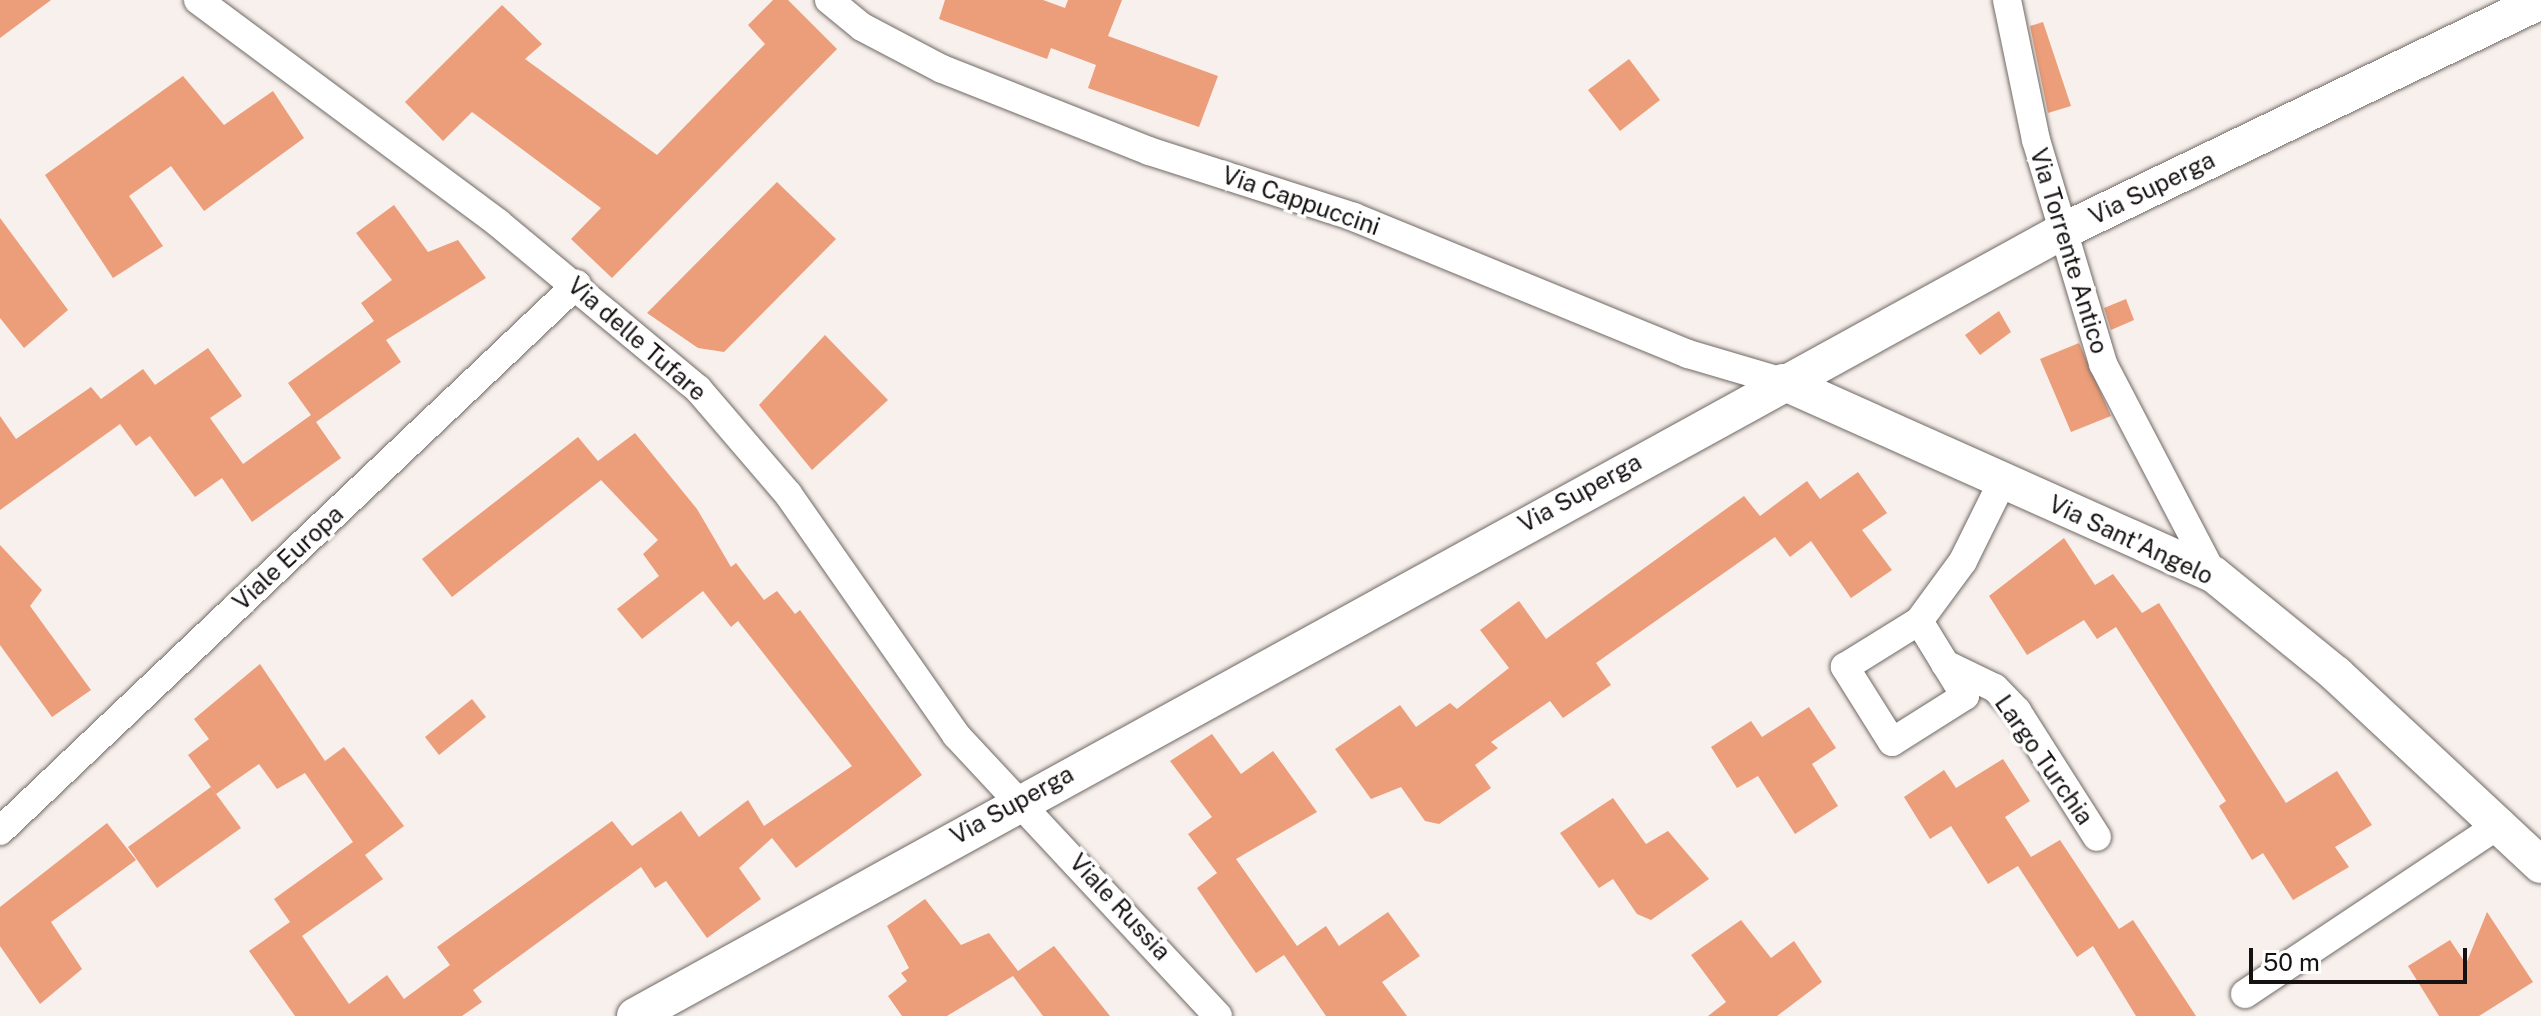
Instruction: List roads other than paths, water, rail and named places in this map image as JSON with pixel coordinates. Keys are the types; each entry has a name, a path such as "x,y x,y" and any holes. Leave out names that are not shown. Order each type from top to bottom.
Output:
{"street":[{"name":"Via delle Tufare","path":"198,0 577,284 660,353 738,435 956,735 1020,800"},
{"name":"Via Cappuccini","path":"829,0 896,46 1061,116 1354,217 1688,354 1783,382"},
{"name":"Via Torrente Antico","path":"2007,0 2063,231 2103,364 2213,574"},
{"name":"Via Superga","path":"635,1016 1020,800 2063,231 2541,1"},
{"name":"Viale Europa","path":"0,831 577,284"},
{"name":"Via Sant'Angelo","path":"1783,382 2213,574 2501,823 2541,865"},
{"name":"Largo Turchia","path":"1919,621 1965,696 1892,742 1845,667 1919,621 1963,561 2002,482"},
{"name":"Largo Turchia","path":"1945,664 1995,688 2017,711 2097,837"},
{"name":"Viale Russia","path":"1020,800 1218,1016"},
{"path":"2245,994 2501,823"}]}
